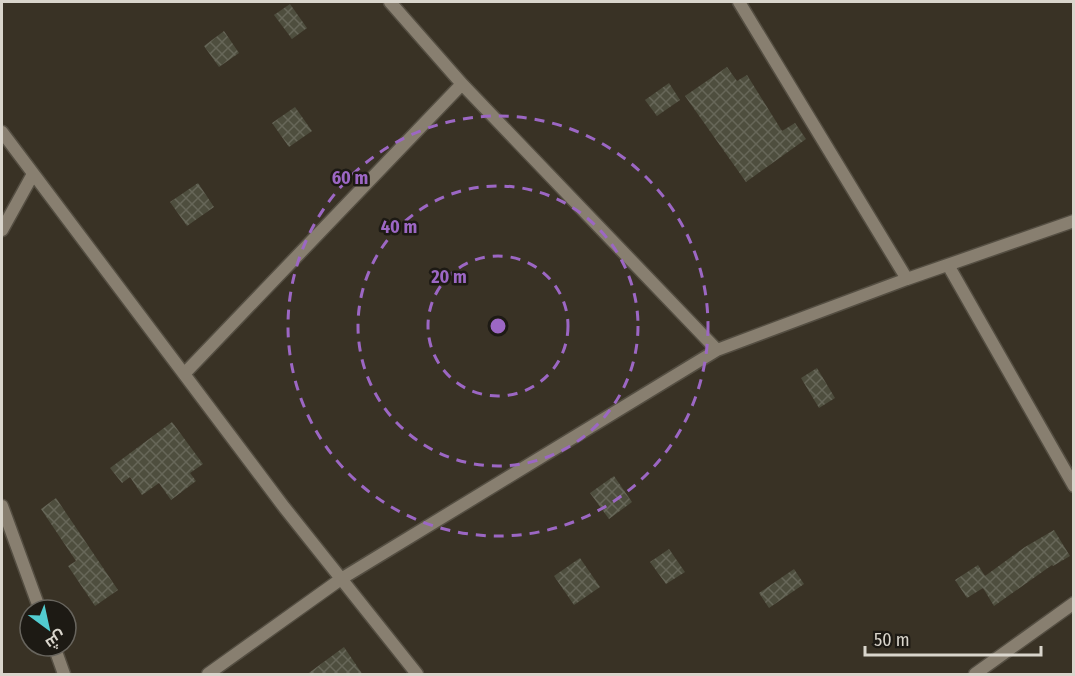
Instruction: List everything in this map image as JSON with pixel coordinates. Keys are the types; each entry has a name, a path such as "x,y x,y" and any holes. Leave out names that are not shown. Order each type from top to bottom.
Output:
{"street":[{"path":"390,2 462,84 717,350"},
{"path":"739,2 907,279"},
{"path":"184,374 462,84"},
{"path":"2,132 284,507 417,675"},
{"path":"2,230 33,174"},
{"path":"208,675 341,579 717,350 907,279 1074,221"},
{"path":"948,265 1074,486"},
{"path":"2,506 36,598"},
{"path":"975,675 1074,603"},
{"path":"58,658 64,675"}],"building":[{"path":"290,4 307,28 292,39 274,15"},
{"path":"224,31 239,53 219,67 204,46"},
{"path":"727,67 737,81 747,75 782,131 795,123 806,139 746,182 685,96"},
{"path":"669,83 680,100 657,116 645,100"},
{"path":"295,107 312,131 289,147 272,123"},
{"path":"198,183 214,207 187,226 170,202"},
{"path":"817,368 835,398 819,408 801,378"},
{"path":"172,422 203,464 190,473 196,481 171,500 159,483 142,495 130,477 122,483 110,468"},
{"path":"614,476 632,502 609,519 590,493"},
{"path":"56,498 118,590 95,606 68,566 76,561 41,509"},
{"path":"1054,530 1070,556 1052,565 994,606 983,588 967,598 955,580 978,565 985,576 1025,547"},
{"path":"669,549 685,572 666,584 650,562"},
{"path":"580,558 600,587 574,605 554,576"},
{"path":"794,569 804,584 769,608 759,593"},
{"path":"344,647 363,675 306,675"}]}
